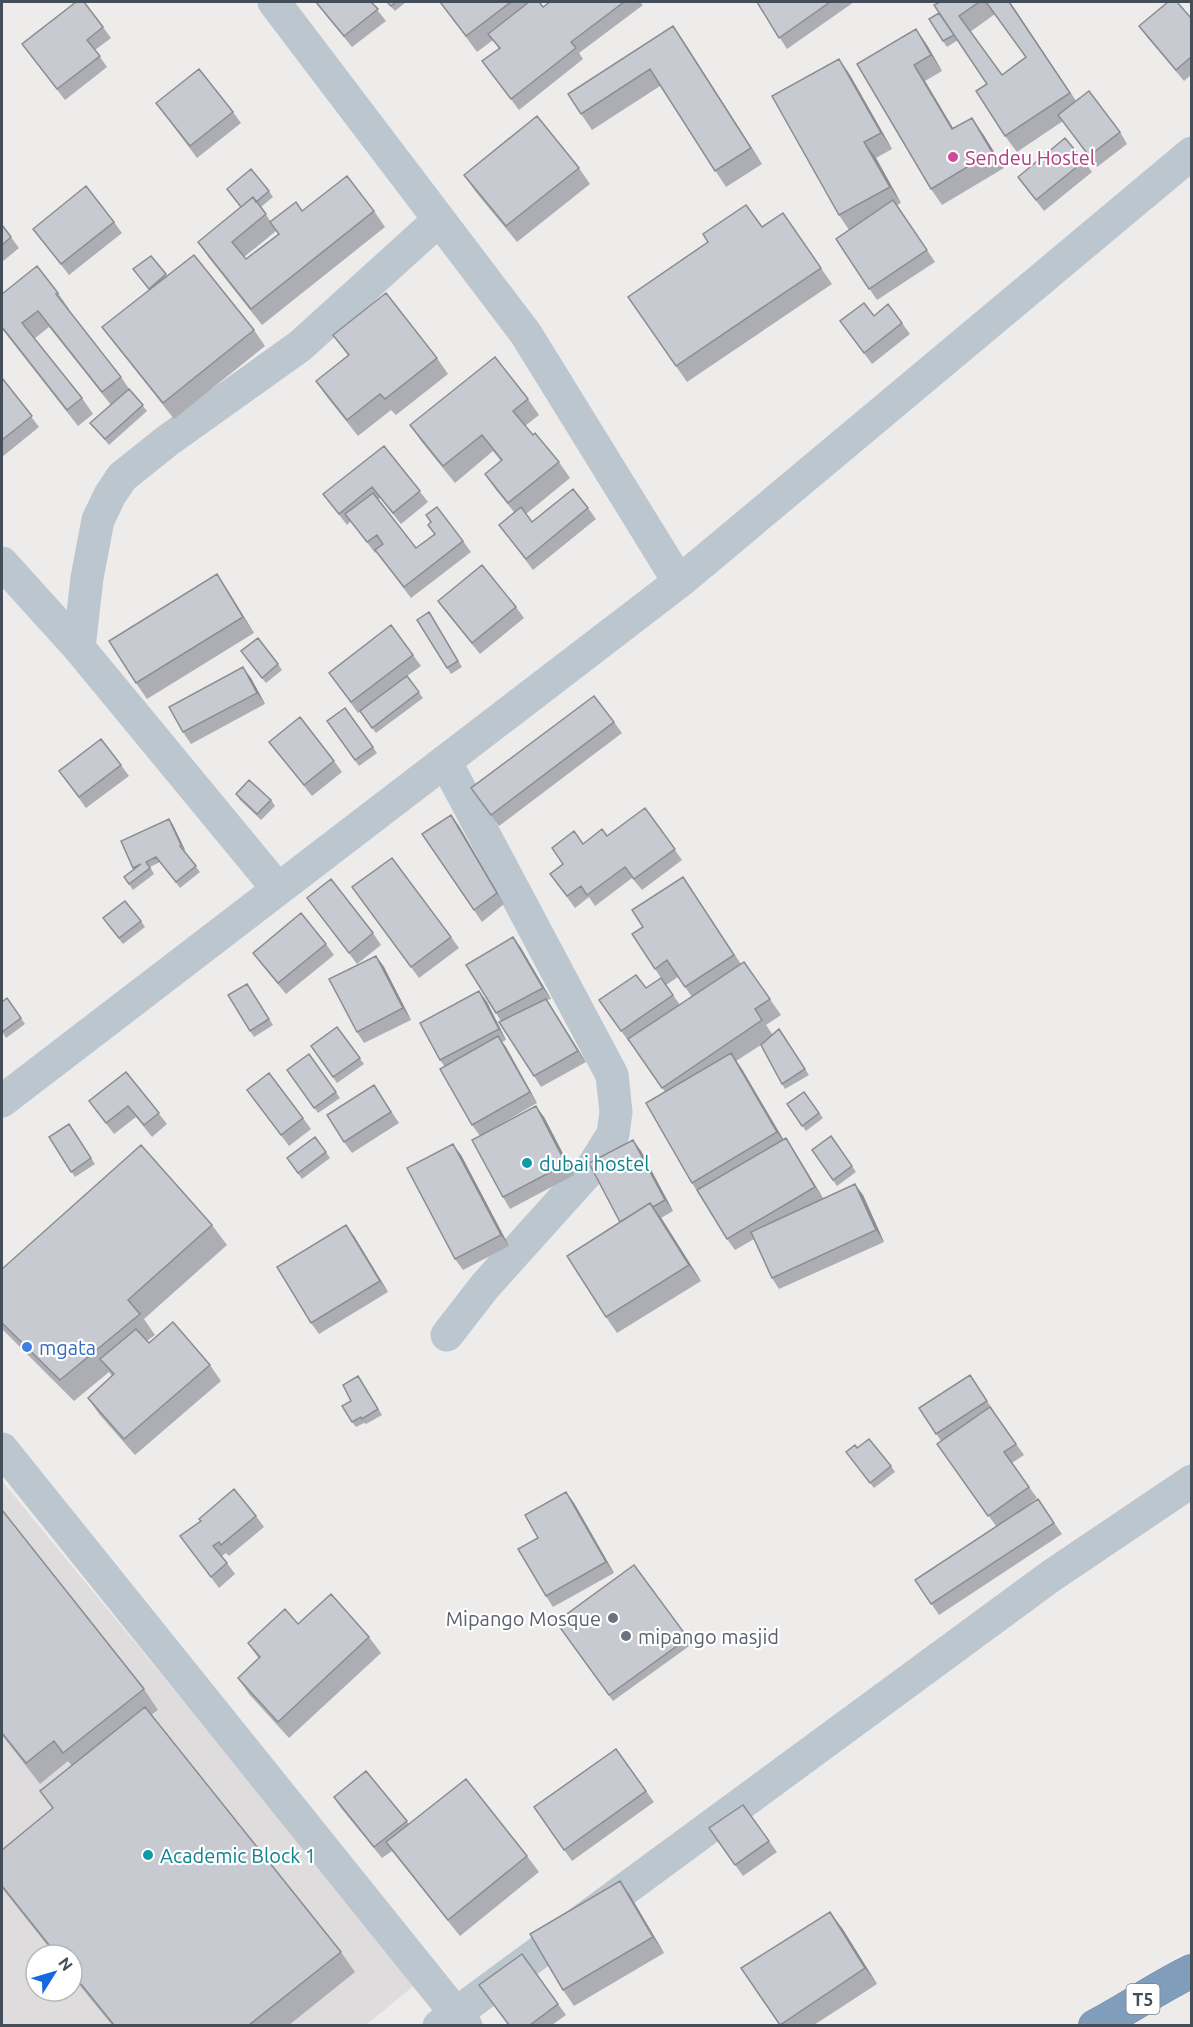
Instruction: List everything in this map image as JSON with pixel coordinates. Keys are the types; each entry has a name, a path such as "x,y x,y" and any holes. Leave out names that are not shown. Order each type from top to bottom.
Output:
{"highway":[{"name":"T5","path":"1095,2025 1128,2018 1169,1982 1191,1971"}],"street":[{"path":"274,2 526,334 679,582"},
{"path":"2,1101 679,582 1191,153"},
{"path":"79,648 87,578 98,520 122,477 167,441 300,346 439,220"},
{"path":"2,563 79,648 278,889"},
{"path":"445,761 612,1076 616,1112 613,1134 593,1166 485,1286 447,1335"},
{"path":"2,1449 454,2021 1051,1576 1191,1481"}],"shaded area":[{"path":"2,1481 416,1984 366,2025 2,2025"}],"building":[{"path":"76,2 84,2 103,27 87,40 100,56 57,89 22,44"},
{"path":"316,2 371,2 378,9 344,36"},
{"path":"440,2 511,2 466,36"},
{"path":"529,2 539,2 543,7 550,2 624,2 571,42 576,48 511,99 482,61 500,48 488,34"},
{"path":"757,2 830,2 779,38"},
{"path":"940,2 979,2 959,16 1002,75 1026,57 986,2 1009,2 1070,93 1005,136 976,91 987,84 934,5"},
{"path":"1168,2 1177,2 1191,18 1191,57 1176,70 1139,26"},
{"path":"939,13 954,35 943,41 929,19"},
{"path":"673,26 751,148 715,171 650,69 581,114 568,94"},
{"path":"916,29 931,55 914,65 952,129 972,118 992,152 931,189 857,64"},
{"path":"839,59 881,133 864,142 890,187 839,215 772,96"},
{"path":"199,69 233,112 190,146 156,103"},
{"path":"1089,91 1120,132 1089,156 1058,115"},
{"path":"537,116 579,168 506,226 464,175"},
{"path":"1065,138 1084,161 1036,200 1018,177"},
{"path":"251,169 269,191 256,202 253,197 241,207 227,189"},
{"path":"347,176 374,211 251,309 198,242 253,197 266,214 232,242 246,259 279,234 270,222 296,202 302,211"},
{"path":"86,186 114,222 61,264 33,229"},
{"path":"893,200 927,250 869,289 836,239"},
{"path":"746,205 762,227 783,213 821,268 676,366 628,297 708,242 703,234"},
{"path":"2,225 11,237 2,245"},
{"path":"194,255 254,330 163,403 102,327"},
{"path":"151,256 166,274 149,289 133,269"},
{"path":"37,266 121,377 102,392 38,311 22,323 82,398 67,410 2,327 2,294"},
{"path":"386,293 437,358 385,399 380,394 347,420 316,381 349,355 333,335"},
{"path":"864,303 874,316 888,304 902,323 864,353 840,321"},
{"path":"495,357 528,399 513,411 559,462 508,503 485,474 502,460 482,435 443,466 410,425"},
{"path":"2,378 32,416 2,440"},
{"path":"129,389 143,405 105,439 90,423"},
{"path":"384,446 420,491 393,513 372,487 339,514 323,494"},
{"path":"573,489 588,508 526,559 499,525 521,507 532,522"},
{"path":"373,493 416,548 435,534 428,525 431,522 426,515 437,507 463,541 404,587 375,550 383,544 377,535 367,542 345,514"},
{"path":"482,565 516,607 472,643 438,601"},
{"path":"217,574 243,617 136,683 109,641"},
{"path":"429,612 458,661 447,668 417,620"},
{"path":"391,625 413,655 351,702 329,673"},
{"path":"258,638 278,664 262,678 241,651"},
{"path":"243,667 257,693 183,732 169,707"},
{"path":"407,676 419,692 372,728 360,711"},
{"path":"594,696 614,722 491,815 471,788"},
{"path":"345,708 373,747 355,760 327,721"},
{"path":"300,717 334,761 304,785 269,742"},
{"path":"101,739 121,765 79,797 59,771"},
{"path":"249,780 271,800 257,814 236,794"},
{"path":"645,808 675,849 634,879 625,867 587,895 581,886 567,896 550,874 563,864 552,848 574,831 583,844 602,829 607,836"},
{"path":"451,815 497,893 474,910 422,834"},
{"path":"169,819 180,846 196,866 176,882 156,857 146,862 150,868 129,884 124,877 141,864 133,868 121,841"},
{"path":"392,858 451,937 411,967 352,887"},
{"path":"683,877 734,955 685,987 667,960 655,969 632,934 643,927 632,910"},
{"path":"331,879 373,933 349,953 307,898"},
{"path":"125,901 141,921 119,938 103,918"},
{"path":"301,913 326,944 278,983 253,953"},
{"path":"513,937 543,988 496,1013 466,965"},
{"path":"376,956 403,1008 357,1032 329,979"},
{"path":"744,962 770,999 755,1009 762,1020 662,1088 628,1039"},
{"path":"636,975 646,988 661,978 673,995 621,1031 599,1000"},
{"path":"247,984 269,1019 250,1031 228,995"},
{"path":"479,991 499,1029 440,1060 420,1023"},
{"path":"7,998 21,1018 2,1032 2,1002"},
{"path":"546,999 578,1051 534,1076 499,1022"},
{"path":"337,1027 360,1058 333,1077 311,1046"},
{"path":"779,1029 805,1069 782,1084 761,1045"},
{"path":"498,1036 530,1092 472,1125 440,1069"},
{"path":"731,1053 777,1132 692,1183 646,1103"},
{"path":"309,1054 336,1092 314,1108 287,1070"},
{"path":"126,1072 159,1113 144,1125 128,1106 106,1123 89,1101"},
{"path":"269,1073 303,1118 281,1135 247,1090"},
{"path":"374,1085 391,1112 344,1142 327,1115"},
{"path":"804,1092 819,1113 802,1126 787,1104"},
{"name":"dubai hostel","path":"536,1106 566,1164 503,1197 472,1140"},
{"path":"69,1124 91,1158 71,1172 49,1137"},
{"path":"831,1136 852,1166 833,1180 812,1150"},
{"path":"315,1137 326,1152 298,1173 287,1158"},
{"path":"786,1138 815,1187 727,1239 697,1190"},
{"name":"dubai hostel","path":"633,1140 665,1200 653,1207 650,1203 620,1222 589,1163"},
{"path":"453,1144 501,1235 455,1259 407,1168"},
{"path":"141,1145 212,1225 128,1300 140,1314 60,1380 2,1323 2,1269"},
{"path":"855,1184 876,1230 772,1278 751,1232"},
{"path":"650,1203 689,1265 606,1317 567,1256"},
{"path":"346,1225 380,1281 311,1323 277,1267"},
{"path":"173,1322 210,1365 124,1439 88,1398 114,1374 100,1359 136,1329 149,1343"},
{"path":"970,1375 987,1401 936,1434 919,1408"},
{"path":"358,1376 378,1409 352,1422 342,1406 351,1401 343,1385"},
{"path":"990,1407 1016,1444 1004,1452 1029,1487 988,1516 937,1444"},
{"path":"869,1439 891,1466 870,1483 846,1452 855,1445 857,1448"},
{"path":"234,1489 256,1516 221,1545 219,1542 213,1546 227,1563 211,1577 180,1536 201,1521 199,1519"},
{"path":"566,1492 606,1562 546,1596 518,1549 538,1538 525,1515"},
{"path":"1038,1499 1054,1523 931,1604 915,1580"},
{"path":"2,1510 144,1689 63,1753 54,1741 26,1763 2,1733"},
{"name":"mipango masjid","path":"634,1565 688,1638 609,1695 556,1622"},
{"path":"331,1594 369,1637 278,1722 238,1678 260,1657 248,1643 285,1609 298,1624"},
{"name":"Academic Block 1","path":"145,1707 341,1952 249,2025 114,2025 84,1988 84,1943 47,1943 2,1886 2,1850 53,1808 40,1791"},
{"path":"616,1749 646,1791 564,1850 534,1807"},
{"path":"366,1771 407,1821 374,1847 334,1797"},
{"path":"466,1779 527,1856 448,1920 386,1842"},
{"path":"743,1805 769,1841 735,1865 709,1828"},
{"path":"620,1881 653,1937 563,1990 530,1934"},
{"path":"830,1912 865,1968 780,2025 741,1968"},
{"path":"522,1954 558,2004 530,2025 509,2025 479,1985"}],"place":[{"name":"Sendeu Hostel","path":"953,157"},
{"name":"dubai hostel","path":"527,1163"},
{"name":"mgata","path":"27,1347"},
{"name":"Mipango Mosque","path":"613,1618"},
{"name":"mipango masjid","path":"626,1636"},
{"name":"Academic Block 1","path":"148,1855"}]}
